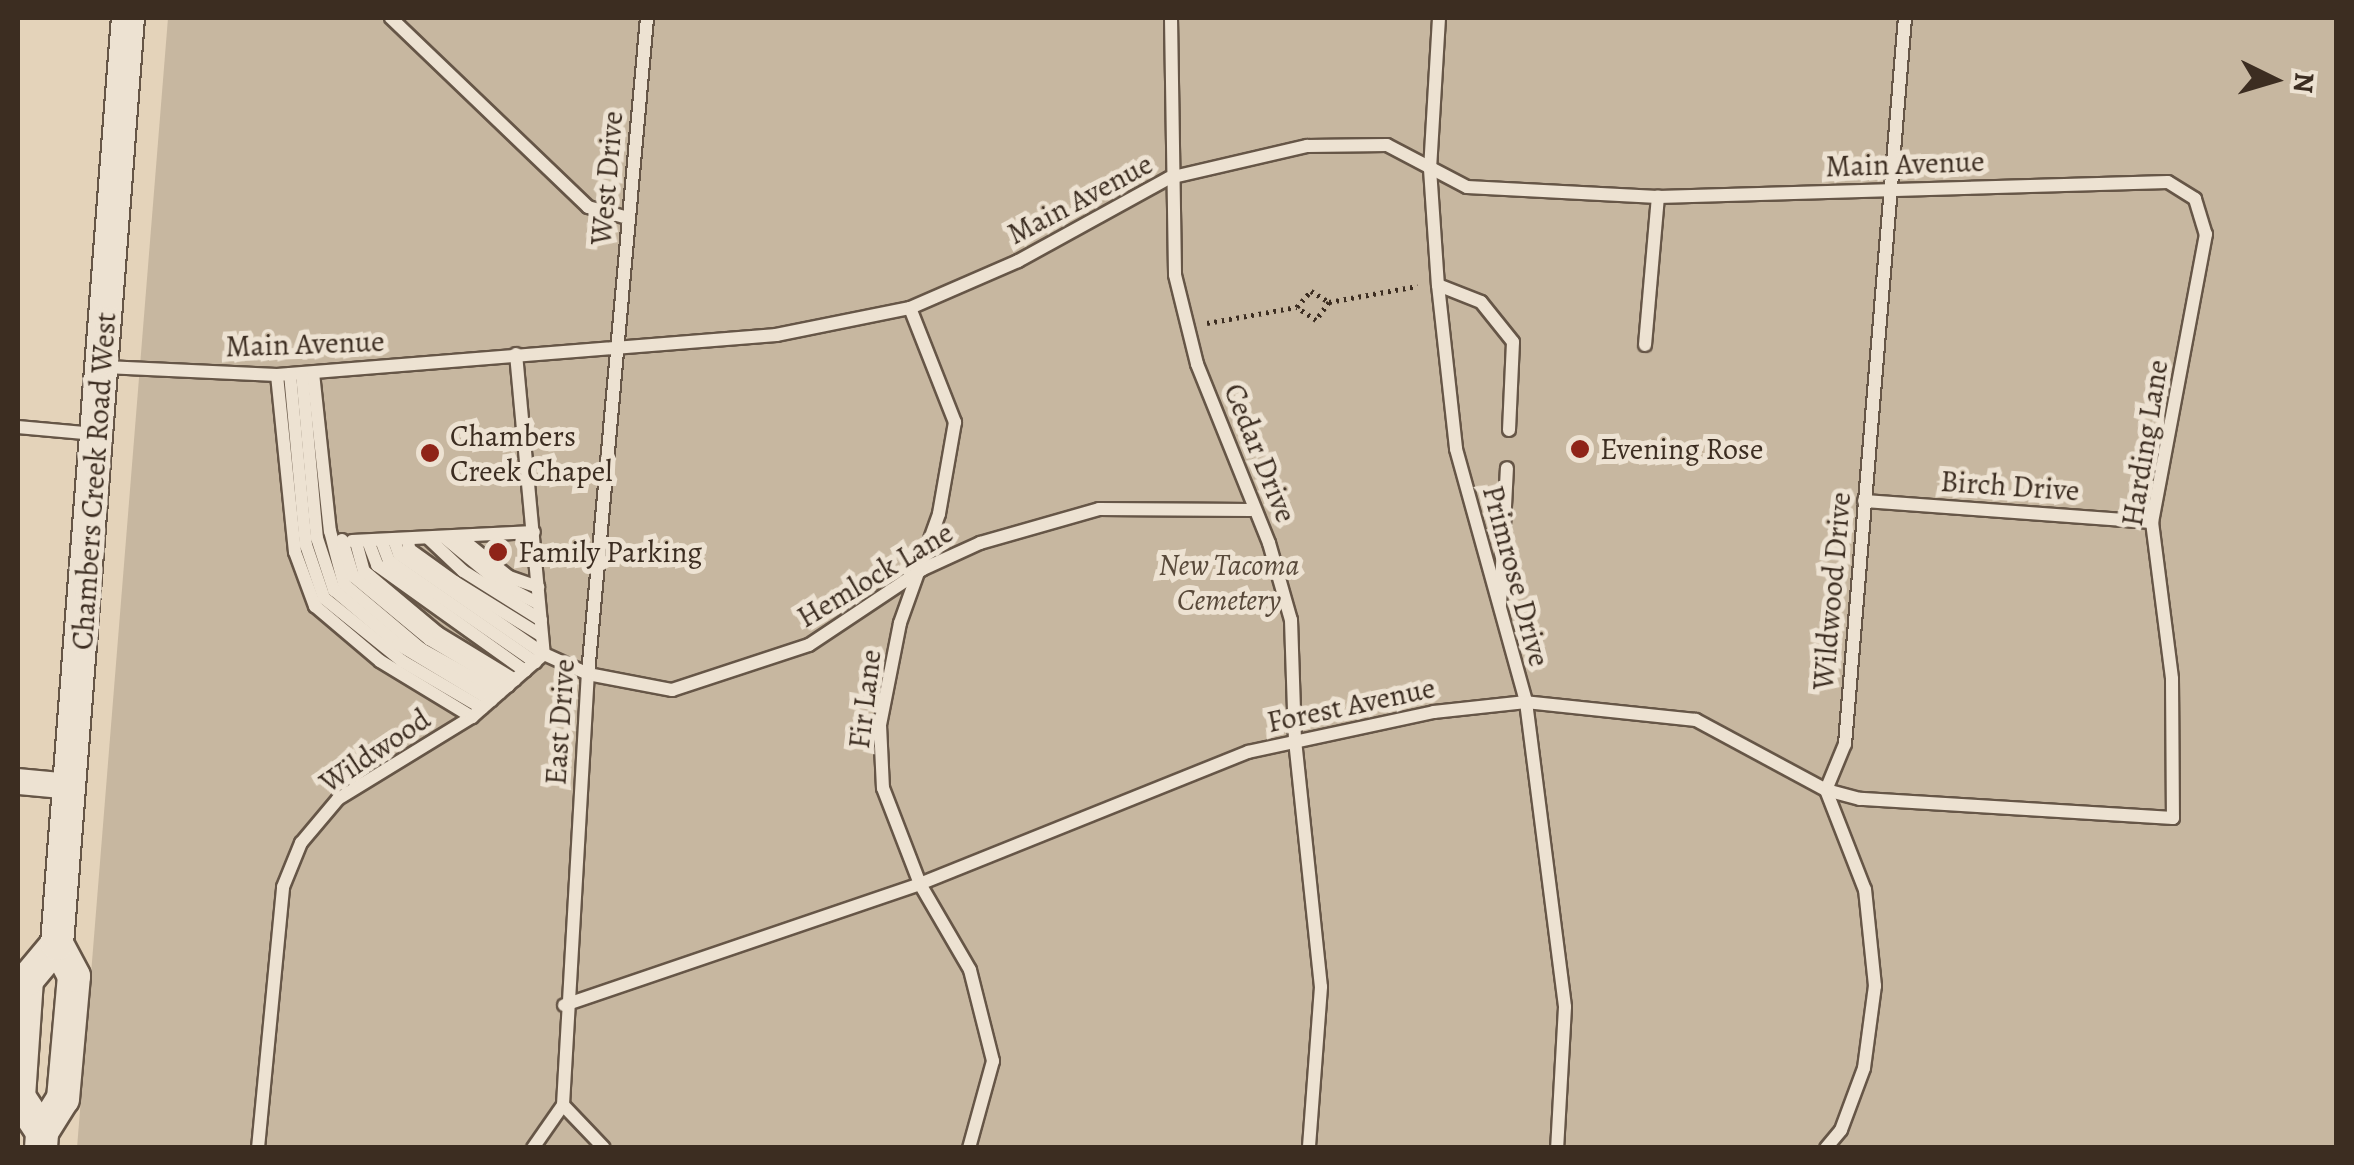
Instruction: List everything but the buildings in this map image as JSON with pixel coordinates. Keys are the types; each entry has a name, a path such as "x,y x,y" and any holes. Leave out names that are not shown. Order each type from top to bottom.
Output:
{"street":[{"name":"Chambers Creek Road West","path":"42,1140 62,1099 74,976 57,944 128,18"},
{"path":"18,781 71,786"},
{"name":"Chambers Creek Road West","path":"42,1140 19,1096 28,980 57,944"}],"lane":[{"path":"391,18 588,206 628,218"},
{"name":"West Drive","path":"618,343 647,18"},
{"name":"Cedar Drive","path":"1171,18 1169,178 1175,275 1187,326 1251,510 1269,543 1291,620 1296,740 1321,988 1309,1148"},
{"name":"Primrose Drive","path":"1440,18 1430,170 1438,284 1456,449 1500,620 1526,702 1566,1007 1557,1148"},
{"name":"Wildwood Drive","path":"1826,790 1845,744 1904,18"},
{"name":"Main Avenue","path":"102,366 295,374 618,343 776,335 910,308 1018,261 1169,178 1307,146 1387,145 1467,187 1658,198 2168,182 2195,199"},
{"path":"1645,345 1658,198"},
{"name":"Harding Lane","path":"2173,818 2172,679 2152,522 2206,234 2195,199"},
{"path":"1438,284 1481,302 1513,342 1509,430"},
{"name":"Fir Lane","path":"910,308 955,422 924,569 900,623 880,724 883,788 920,884 970,970 992,1061 969,1148"},
{"name":"East Drive","path":"563,1106 564,1005 618,343"},
{"path":"508,685 542,636 516,354"},
{"path":"295,374 317,538 334,590 398,644 508,685"},
{"path":"295,374 377,565 508,685"},
{"path":"295,374 294,552 315,606 380,662 508,685 588,674"},
{"path":"18,427 97,434"},
{"path":"1500,620 1507,468"},
{"name":"Birch Drive","path":"1864,501 2152,522"},
{"name":"Hemlock Lane","path":"588,674 672,690 741,672 809,645 924,569 980,543 1098,509 1251,510"},
{"path":"368,539 534,532"},
{"path":"451,536 509,576 538,587"},
{"path":"451,536 501,584 539,604"},
{"path":"428,538 463,571 541,620"},
{"path":"368,539 399,554 508,685"},
{"path":"368,539 353,576 429,639 508,685"},
{"path":"368,539 410,548 454,582 542,636"},
{"name":"Wildwood","path":"258,1148 283,887 301,844 338,799 508,685"},
{"name":"Forest Avenue","path":"564,1005 920,884 1248,752 1434,712 1526,702 1696,720 1826,790 1860,798 2173,818"},
{"path":"1826,790 1865,890 1876,986 1864,1068 1841,1130 1826,1148"},
{"path":"534,1148 563,1106 604,1148"}],"path":[{"path":"1298,308 1311,291 1329,302 1438,284"},
{"path":"1187,326 1298,308 1316,320 1329,302"}],"green space":[{"name":"New Tacoma Cemetery","path":"168,18 2336,18 2336,1147 77,1148"}],"place":[{"name":"Evening Rose","path":"1580,449"},
{"name":"Chambers Creek Chapel","path":"430,453"},
{"name":"Family Parking","path":"498,552"}]}
